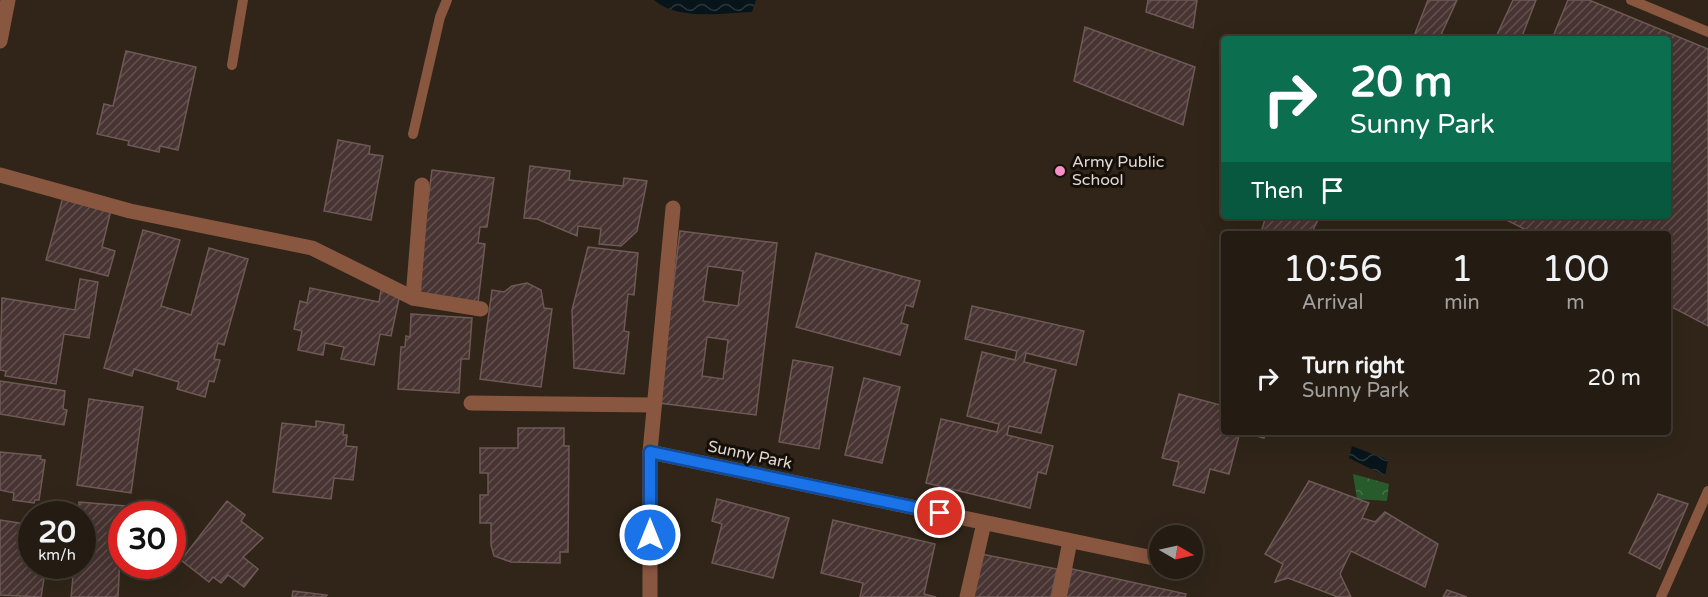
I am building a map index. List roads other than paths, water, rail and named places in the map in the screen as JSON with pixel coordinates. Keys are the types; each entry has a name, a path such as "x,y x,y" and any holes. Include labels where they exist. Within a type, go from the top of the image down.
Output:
{"street":[{"path":"0,41 8,0"},
{"path":"0,175 130,211 312,248 413,298 481,309"},
{"path":"413,298 422,185"},
{"path":"650,597 650,452 673,208"},
{"path":"471,403 654,405"},
{"name":"Sunny Park","path":"650,452 1149,557"},
{"path":"968,597 984,523"},
{"path":"1059,597 1070,541"}],"lane":[{"path":"232,65 243,0"},
{"path":"413,134 440,17 447,0"},
{"path":"1631,0 1708,32"},
{"path":"1661,597 1708,491"}],"water":[{"path":"654,0 756,0 752,12 701,14 675,11"},
{"path":"1352,446 1388,460 1385,476 1349,458"}],"place":[{"name":"Army Public School","path":"1060,171"}]}
